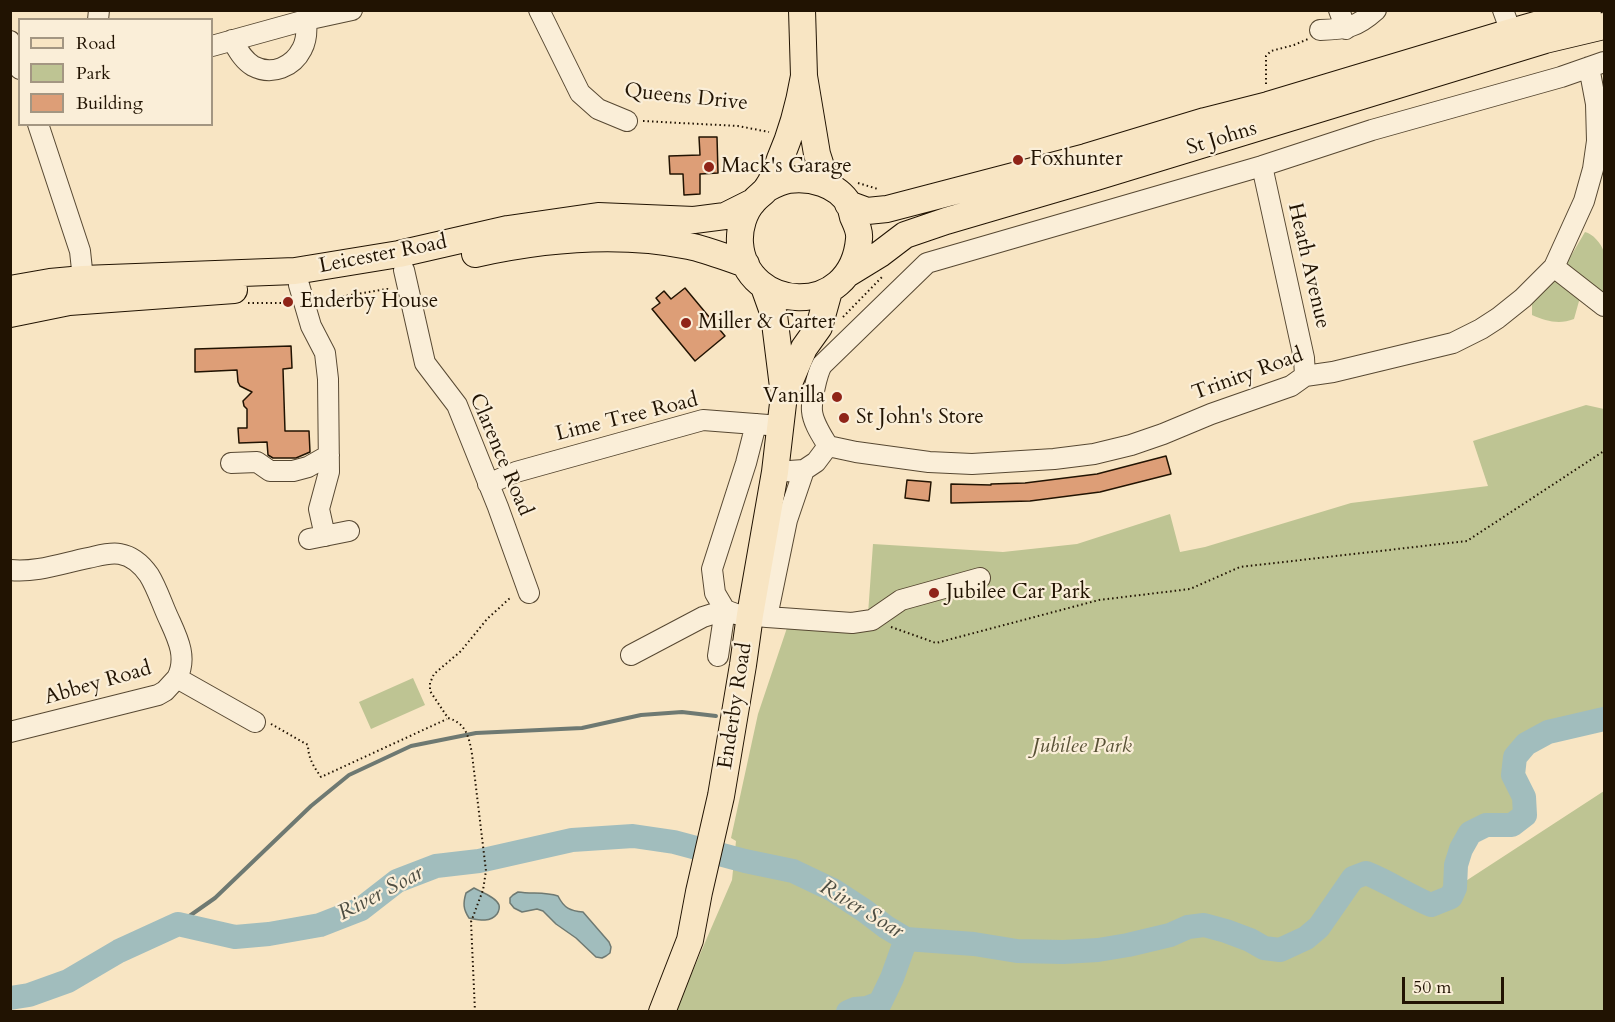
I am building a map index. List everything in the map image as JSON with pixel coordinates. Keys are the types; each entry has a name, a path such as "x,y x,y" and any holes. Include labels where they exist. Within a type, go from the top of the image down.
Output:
{"main road":[{"path":"802,10 804,76 817,154 826,185"},
{"name":"St Johns","path":"849,204 867,211 887,209 1086,157 1205,121 1268,105 1507,21 1588,10"},
{"name":"St Johns","path":"849,273 906,235 946,221 1545,40 1605,26"},
{"path":"760,195 787,180 809,179 826,185 849,204 859,234 858,254 849,273 839,284 829,291 807,298 786,296 764,287 753,276 746,264 740,244 742,222 760,195 790,137 804,76"},
{"name":"Leicester Road","path":"10,289 83,279 295,271 399,254 508,229 598,216 694,220 725,216 760,195"},
{"name":"Leicester Road","path":"10,314 69,302 299,285 404,270 508,247 590,239 643,240 690,246 746,264"},
{"name":"Enderby Road","path":"662,1011 690,940 721,796 743,665 747,614 775,472 774,315 764,287"},
{"name":"Enderby Road","path":"776,413 804,348 819,327 829,291"}],"street":[{"name":"Queens Drive","path":"539,10 580,93 598,109 627,121"},
{"path":"1320,30 1342,20 1366,19 1376,10"},
{"path":"213,46 347,11"},
{"path":"232,40 246,60 254,66 273,71 281,69 296,58 302,49 307,30 306,20"},
{"path":"10,41 18,63"},
{"path":"775,472 804,470 816,462 828,446 812,412 817,374 822,364 927,264 1597,65"},
{"name":"Trinity Road","path":"828,446 918,461 972,464 1094,454 1163,434 1211,414 1291,386 1305,376 1333,372 1453,343 1498,318 1523,298 1554,267 1584,201 1593,169 1597,141 1597,65"},
{"path":"39,126 80,251 83,279"},
{"name":"Heath Avenue","path":"1262,166 1304,358 1305,376"},
{"path":"1554,267 1605,306"},
{"name":"Clarence Road","path":"404,270 425,363 456,405 529,593"},
{"path":"299,285 310,326 325,353 328,379 329,472 320,508 317,538 349,531"},
{"name":"Lime Tree Road","path":"488,484 516,472 703,420 812,412"},
{"path":"747,614 715,593 712,569 746,463 776,413"},
{"path":"231,463 257,462 270,471 293,471 308,467 329,455"},
{"path":"718,656 747,614 787,519 804,470"},
{"path":"10,570 48,567 106,554 119,554 132,558 149,576 179,642 182,661 177,678"},
{"path":"631,655 703,617 747,614 783,619 852,623 872,620 901,600 980,578"},
{"name":"Abbey Road","path":"10,732 158,696 177,678 255,722"}],"path":[{"path":"1268,105 1266,56 1271,51 1294,45 1314,36 1320,30"},
{"name":"Queens Drive","path":"627,121 738,126 768,132"},
{"path":"872,620 936,643 1099,600 1190,589 1240,567 1467,541 1605,451"},
{"path":"448,718 430,691 430,683 434,674 461,651 487,619 509,599 529,593"},
{"path":"255,722 264,720 308,745 308,754 321,777 448,718 457,720 465,730 470,742 486,871 483,890 471,922 475,1011"}],"green space":[{"path":"1585,232 1596,239 1604,252 1606,275 1601,298 1565,266"},
{"path":"1555,280 1561,280 1581,294 1574,319 1553,322 1532,315 1532,303"},
{"name":"Jubilee Park","path":"1586,405 1604,409 1604,719 1548,732 1526,744 1515,757 1513,775 1524,797 1525,815 1514,824 1486,825 1469,835 1460,850 1455,888 1604,791 1604,1011 675,1012 732,880 736,841 731,838 758,714 792,613 868,614 873,544 1003,552 1077,544 1170,514 1180,552 1205,547 1351,503 1488,486 1473,441"},
{"path":"413,678 425,705 371,729 359,702"}],"water":[{"path":"474,888 492,897 499,905 497,914 491,919 469,918 464,900 466,893"},
{"path":"518,892 558,896 568,908 583,912 609,942 610,953 602,958 596,957 543,911 537,909 522,912 514,908 510,903 510,898"}],"building":[{"path":"699,137 717,137 718,173 700,174 700,194 684,195 683,174 670,174 669,156 700,155"},
{"path":"685,288 725,336 695,361 652,309 660,303 656,298 664,291 671,299"},
{"path":"291,346 292,368 283,369 285,431 309,431 310,452 296,458 273,458 268,455 267,442 239,443 238,428 247,428 247,409 243,401 252,392 240,386 237,370 195,372 195,349"},
{"path":"1166,456 1171,474 1100,492 1030,501 951,503 951,484 1025,483 1097,474"},
{"path":"907,480 931,482 929,501 905,498"}],"waterway":[{"path":"178,924 215,898 311,806 349,775 411,746 476,733 582,728 641,715 682,712 716,716"},
{"name":"River Soar","path":"10,998 29,995 68,981 119,951 178,924 235,937 320,925 361,909 397,881 436,866 479,861 572,840 633,836 674,842 793,871 833,890 906,939 974,944 1017,951 1063,952 1128,945 1170,935 1188,927 1204,925 1250,940 1264,948 1280,950 1306,938 1319,927 1353,878 1366,873 1431,905 1451,897 1455,888 1456,865 1461,849 1470,833 1486,825 1512,825 1525,815 1524,797 1513,775 1515,757 1526,744 1548,732 1604,719"},
{"path":"848,1012 880,1003 906,939"}],"place":[{"name":"Foxhunter","path":"1018,160"},
{"name":"Mack's Garage","path":"709,167"},
{"name":"Enderby House","path":"288,302"},
{"name":"Miller & Carter","path":"686,323"},
{"name":"Vanilla","path":"837,397"},
{"name":"St John's Store","path":"844,418"},
{"name":"Jubilee Car Park","path":"934,593"}]}
